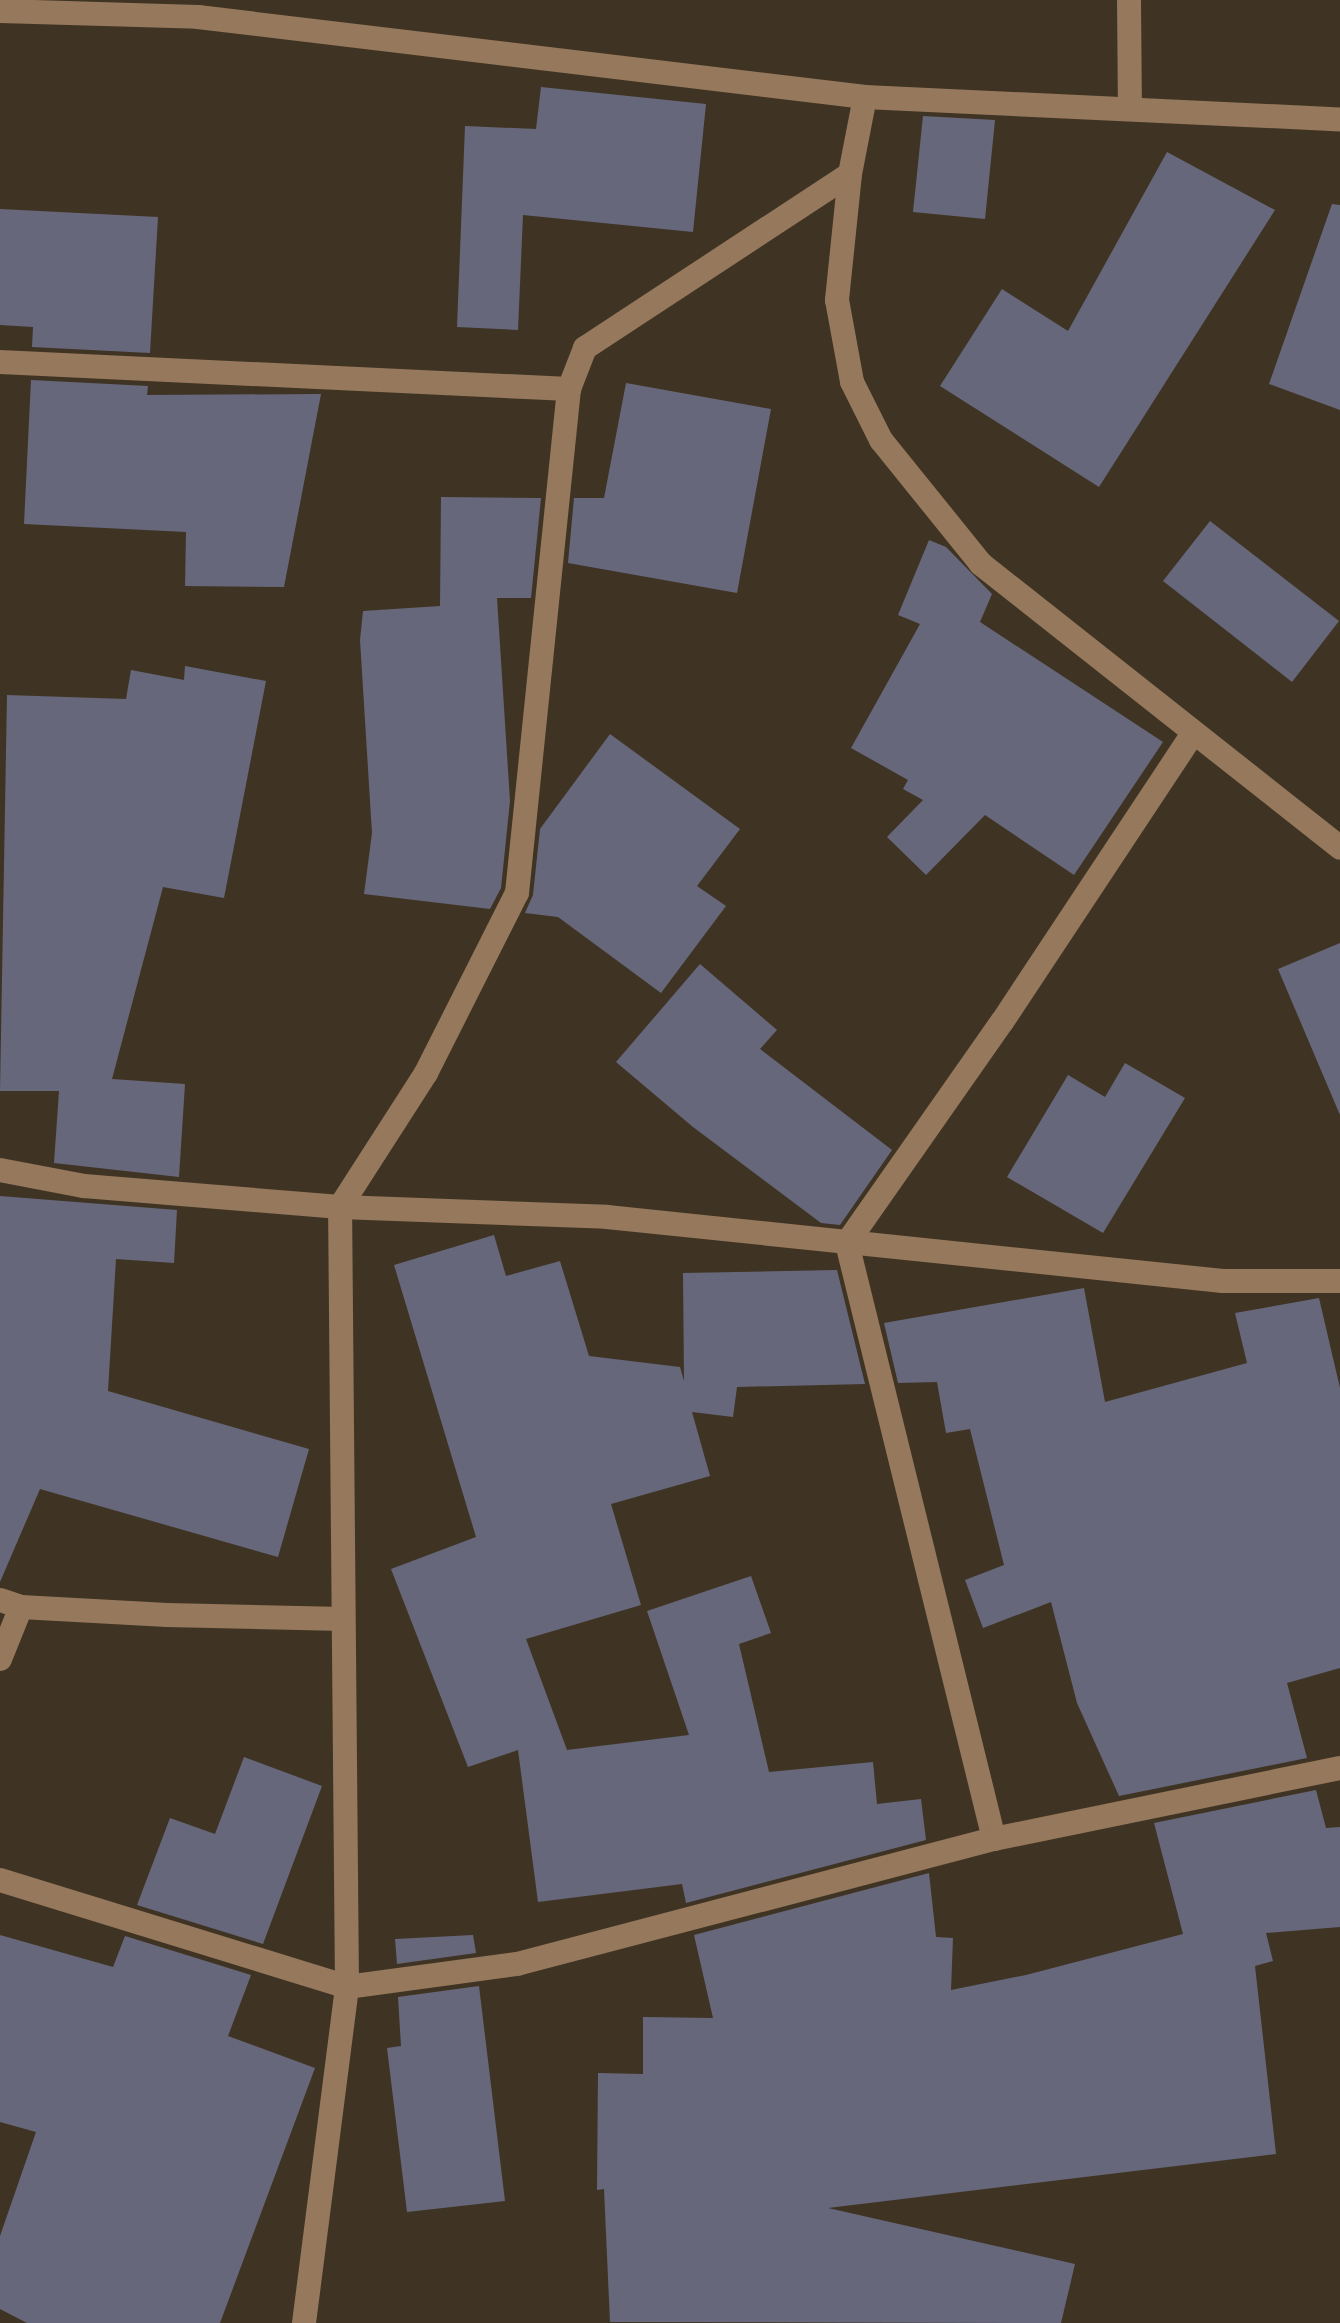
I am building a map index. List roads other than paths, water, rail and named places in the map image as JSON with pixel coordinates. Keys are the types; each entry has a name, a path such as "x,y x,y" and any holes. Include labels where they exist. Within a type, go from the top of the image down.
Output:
{"street":[{"path":"1129,0 1130,105"},
{"path":"0,11 198,9 865,97 1130,105 1340,118"},
{"path":"865,97 850,174 837,300 852,382 880,440 981,563 1340,848"},
{"path":"304,2323 347,1987 340,1207 426,1073 517,893 569,388 585,348 850,174"},
{"path":"0,362 569,388"},
{"path":"994,1839 847,1243 1002,1022 1193,733"},
{"path":"0,1170 84,1186 340,1207 607,1217 1223,1281 1340,1281"},
{"path":"0,1660 11,1603 344,1619"},
{"path":"0,1880 347,1987 517,1964 994,1839 1340,1768"}]}
